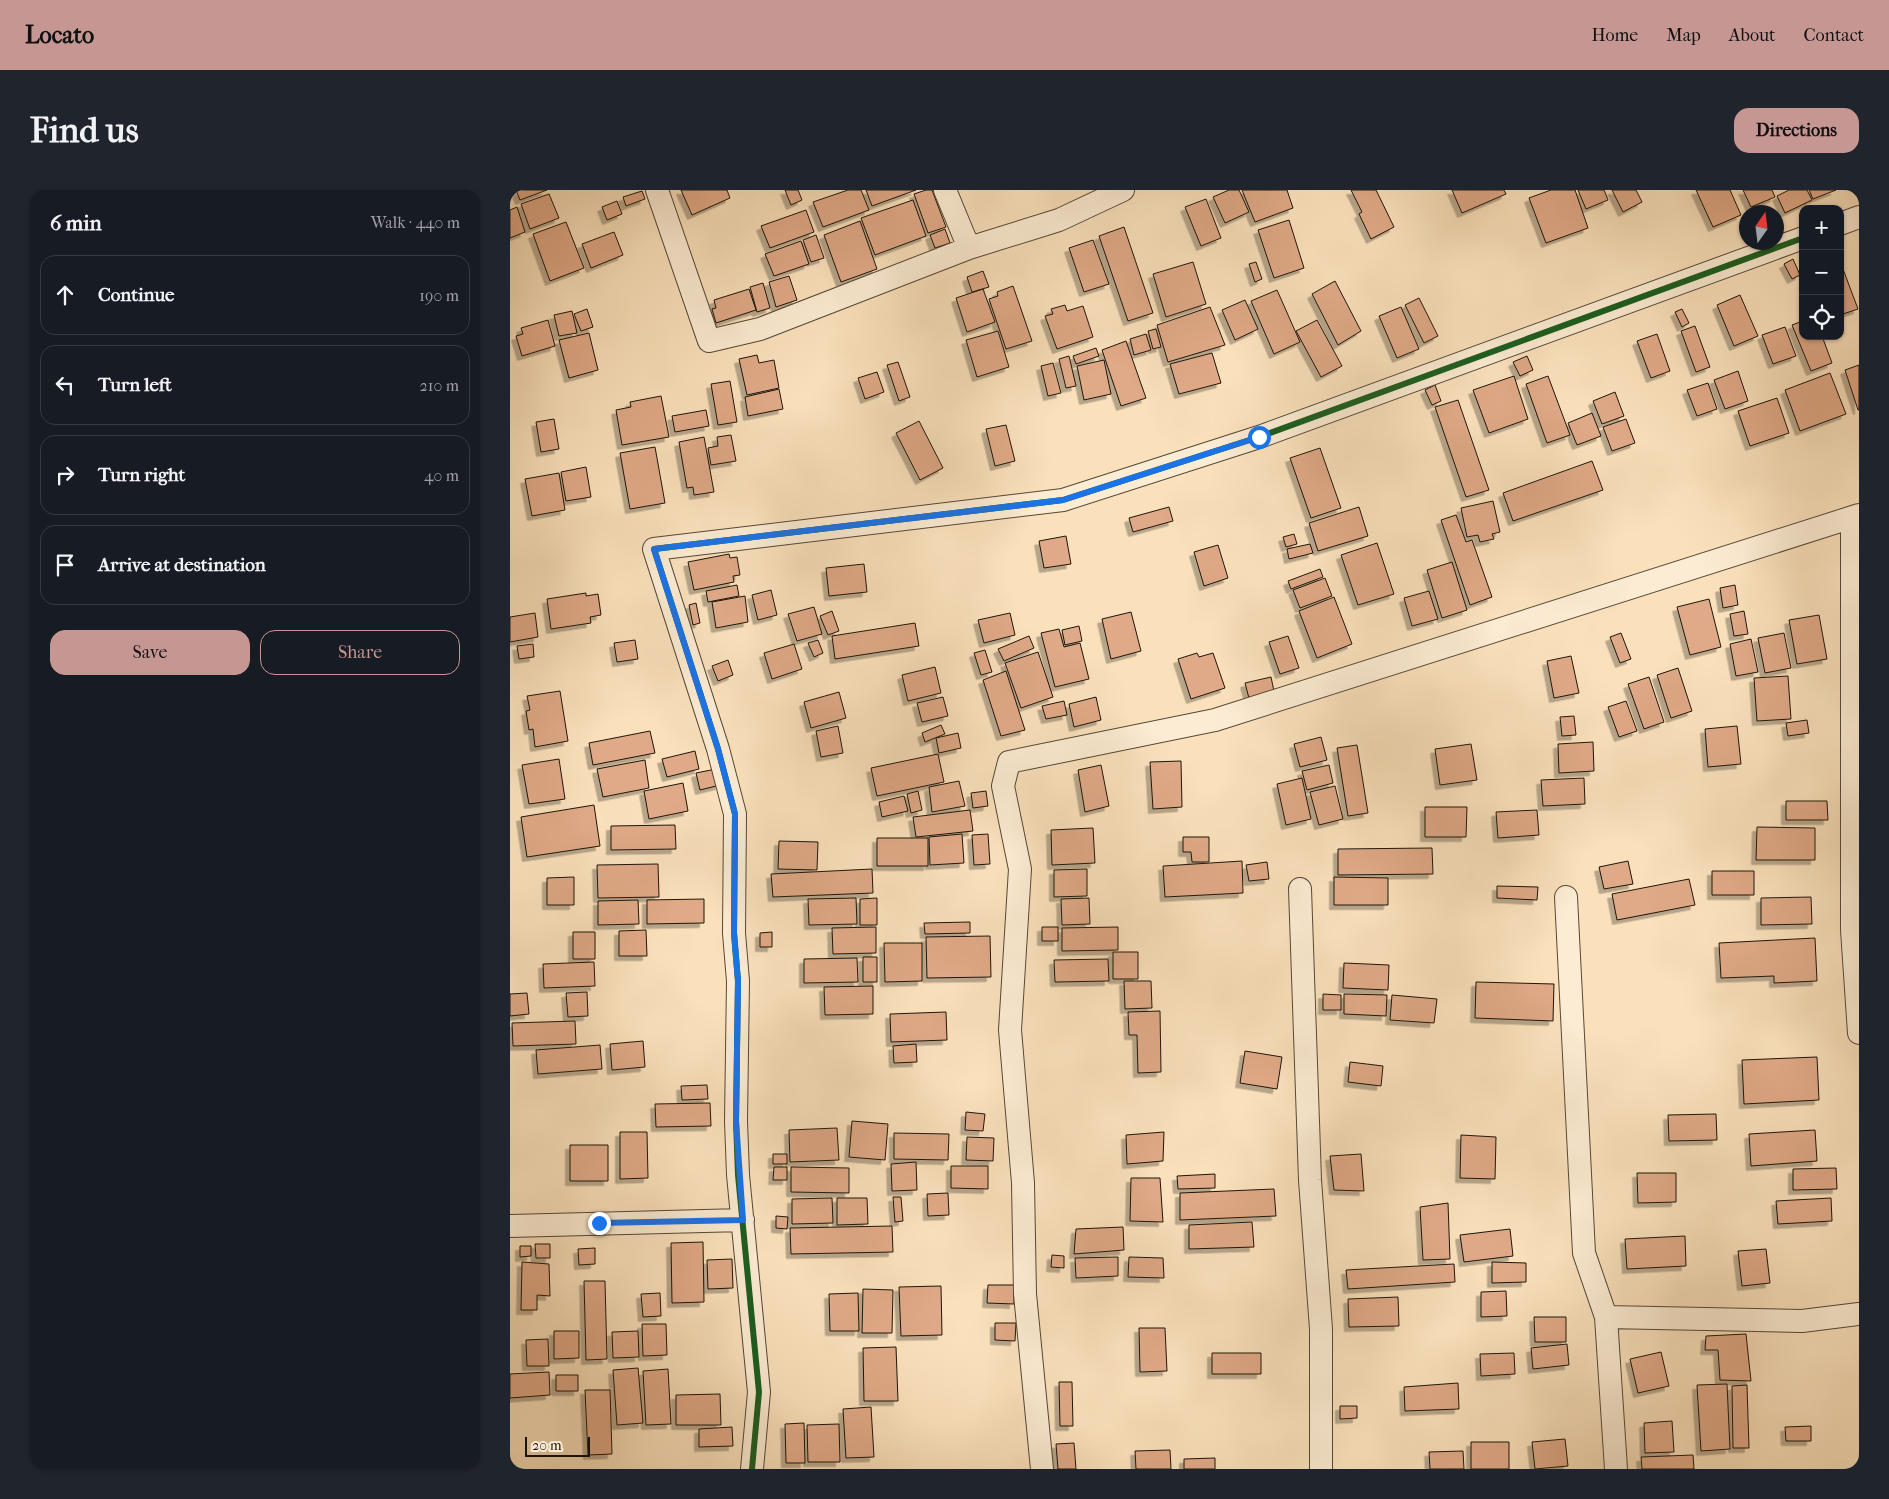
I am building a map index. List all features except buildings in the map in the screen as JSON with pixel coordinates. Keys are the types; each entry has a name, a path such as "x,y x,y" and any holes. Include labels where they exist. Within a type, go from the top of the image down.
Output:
{"street":[{"path":"657,190 709,341 760,329 969,248 1058,220 1123,190"},
{"path":"945,190 969,248"},
{"path":"1844,223 1859,217"},
{"path":"752,1469 759,1392 736,1121 738,981 734,933 735,814 718,749 654,549 1063,500 1259,437 1799,239"},
{"path":"1042,1469 1025,1294 1023,1183 1010,1030 1020,869 1003,786 1009,762 1215,720 1855,517 1852,930 1859,1033"},
{"path":"1300,889 1310,1180 1320,1329 1321,1469"},
{"path":"1566,896 1584,1253 1606,1317 1616,1469"},
{"path":"510,1226 743,1220"},
{"path":"1606,1317 1802,1321 1859,1314"}],"cycle path":[{"path":"752,1469 759,1392 738,1175 736,1121 738,981 734,933 735,814 718,749 654,549 1063,500 1259,437 1799,239"}],"route":[{"path":"599,1223 743,1220 738,1175 736,1121 738,981 734,933 735,814 718,749 654,549 1063,500 1259,437"}]}
